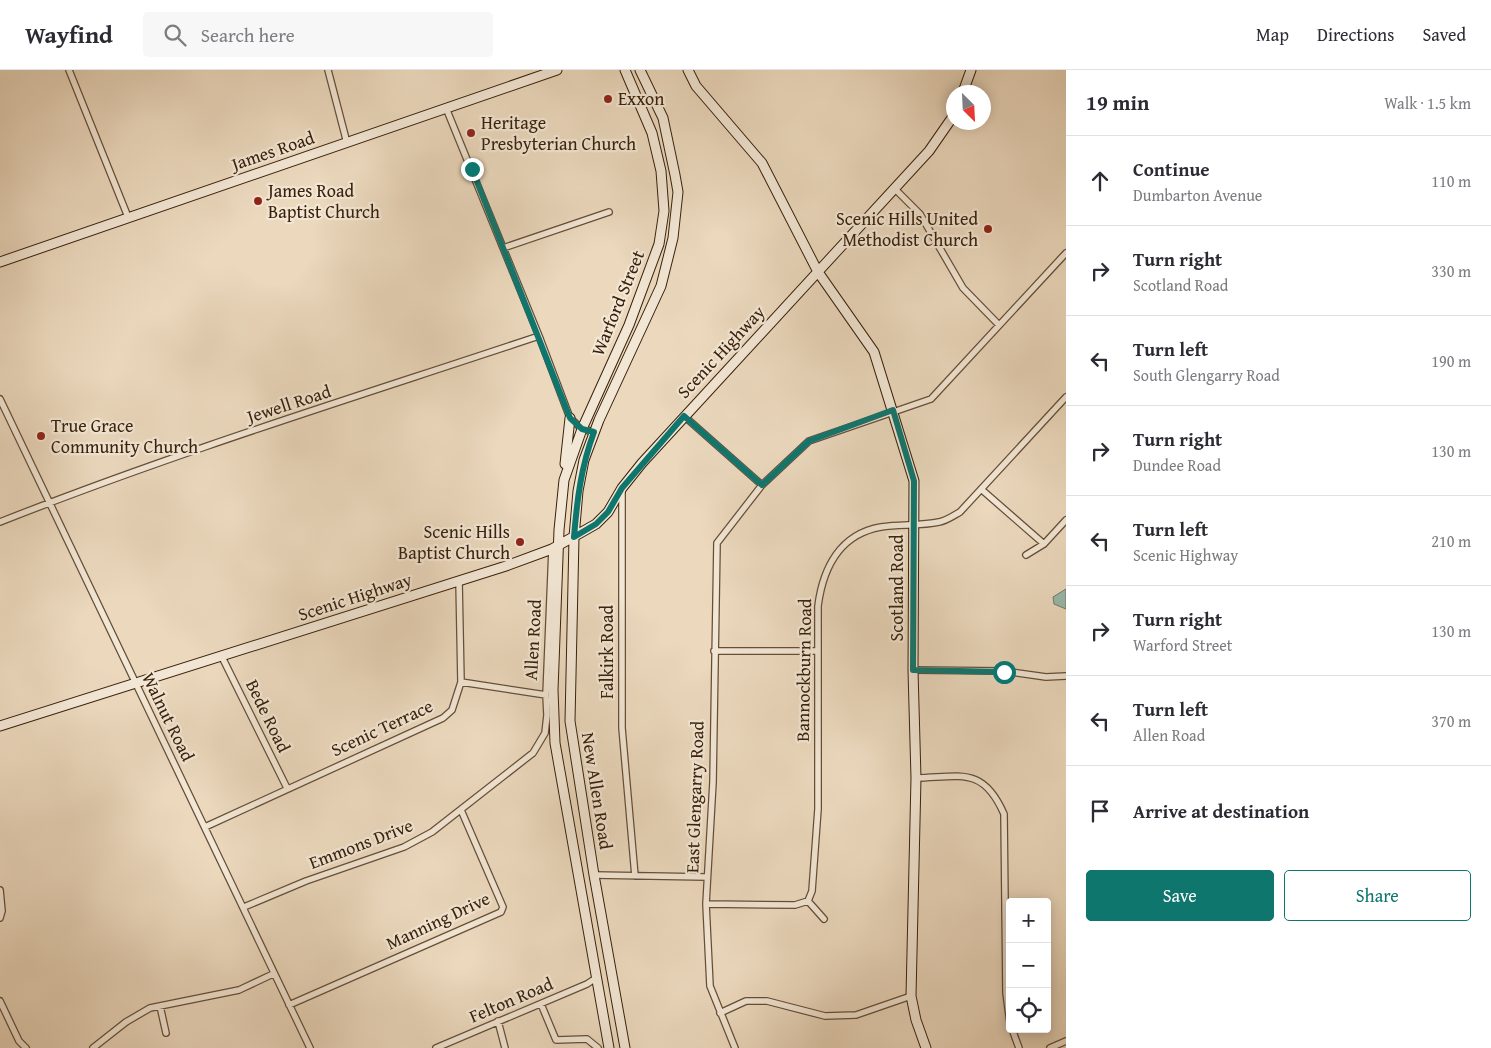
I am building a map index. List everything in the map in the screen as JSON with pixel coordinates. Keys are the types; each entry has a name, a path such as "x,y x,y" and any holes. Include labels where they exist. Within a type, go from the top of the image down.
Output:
{"main road":[{"name":"James Road","path":"0,262 557,70"},
{"name":"Warford Street","path":"556,547 564,480 582,429 630,325 659,244 664,211 661,170 652,133 625,70"},
{"name":"Warford Street","path":"574,537 579,483 584,460 594,432 661,286 673,238 678,192 675,176 663,118 640,70"},
{"name":"Scotland Road","path":"688,70 696,86 762,163 818,272 874,352 914,481 913,670 916,778 912,996 916,1020 926,1048"},
{"path":"966,85 972,70"},
{"name":"Scenic Highway","path":"0,726 459,581 556,547 596,524 608,512 622,488 684,416 929,151 946,127"},
{"path":"564,480 570,418"},
{"name":"New Allen Road","path":"574,537 570,721 594,876 626,1048"},
{"name":"New Allen Road","path":"556,547 553,690 555,743 609,1048"}],"street":[{"path":"69,70 128,217"},
{"path":"328,70 347,143"},
{"path":"446,108 504,248 570,418 582,429 594,432"},
{"path":"894,188 920,214 963,288 999,325"},
{"path":"504,248 608,212"},
{"path":"684,416 762,485 809,441 893,410 931,399 1066,254"},
{"name":"Jewell Road","path":"0,522 36,507 539,336"},
{"name":"Bannockburn Road","path":"808,901 812,891 818,809 817,651 822,582 834,557 852,538 879,527 940,522 960,512 1066,397"},
{"name":"Walnut Road","path":"0,399 48,503 244,907 273,974 310,1048"},
{"name":"East Glengarry Road","path":"734,1048 710,986 706,904 706,877 713,782 717,543 762,485"},
{"name":"Falkirk Road","path":"622,488 622,728 635,876"},
{"path":"981,489 1044,544"},
{"path":"1026,555 1044,544 1066,520"},
{"name":"Allen Road","path":"544,733 547,715 546,694 556,547"},
{"name":"Scenic Terrace","path":"205,827 443,718 452,710 461,682 459,581"},
{"path":"714,651 817,651"},
{"name":"Bede Road","path":"222,657 287,788"},
{"path":"913,670 1004,672 1046,677 1066,676"},
{"path":"461,682 546,694"},
{"name":"Emmons Drive","path":"244,907 306,881 404,847 432,832 533,753 544,733"},
{"path":"916,778 964,777 979,780 993,792 1004,814 1006,993"},
{"name":"Manning Drive","path":"289,1005 501,912 503,907 462,810"},
{"path":"594,876 706,877"},
{"path":"0,890 2,911 0,918"},
{"path":"706,904 795,905 808,901 824,919"},
{"path":"94,1048 126,1022 150,1008 239,990 273,974"},
{"name":"Felton Road","path":"436,1048 587,984 596,978"},
{"path":"720,1013 746,1001 767,1000 825,1016 856,1015 912,996"},
{"path":"0,1001 1,1008 26,1048"},
{"path":"541,1004 556,1040 587,1039 598,1048"},
{"path":"160,1006 166,1033"},
{"path":"498,1021 505,1048"},
{"path":"1013,1033 1019,1048"},
{"path":"1050,1048 1066,1042"}],"shaded area":[{"path":"1066,589 1066,609 1054,604 1053,597"}],"place":[{"name":"Exxon","path":"608,99"},
{"name":"Heritage Presbyterian Church","path":"471,133"},
{"name":"James Road Baptist Church","path":"258,201"},
{"name":"Scenic Hills United Methodist Church","path":"988,229"},
{"name":"True Grace Community Church","path":"41,436"},
{"name":"Scenic Hills Baptist Church","path":"520,542"}],"route":[{"path":"472,169 570,418 582,429 594,432 584,460 578,491 574,537 596,524 608,512 622,488 684,416 762,485 809,441 893,410 914,481 913,670 1004,672"}]}
